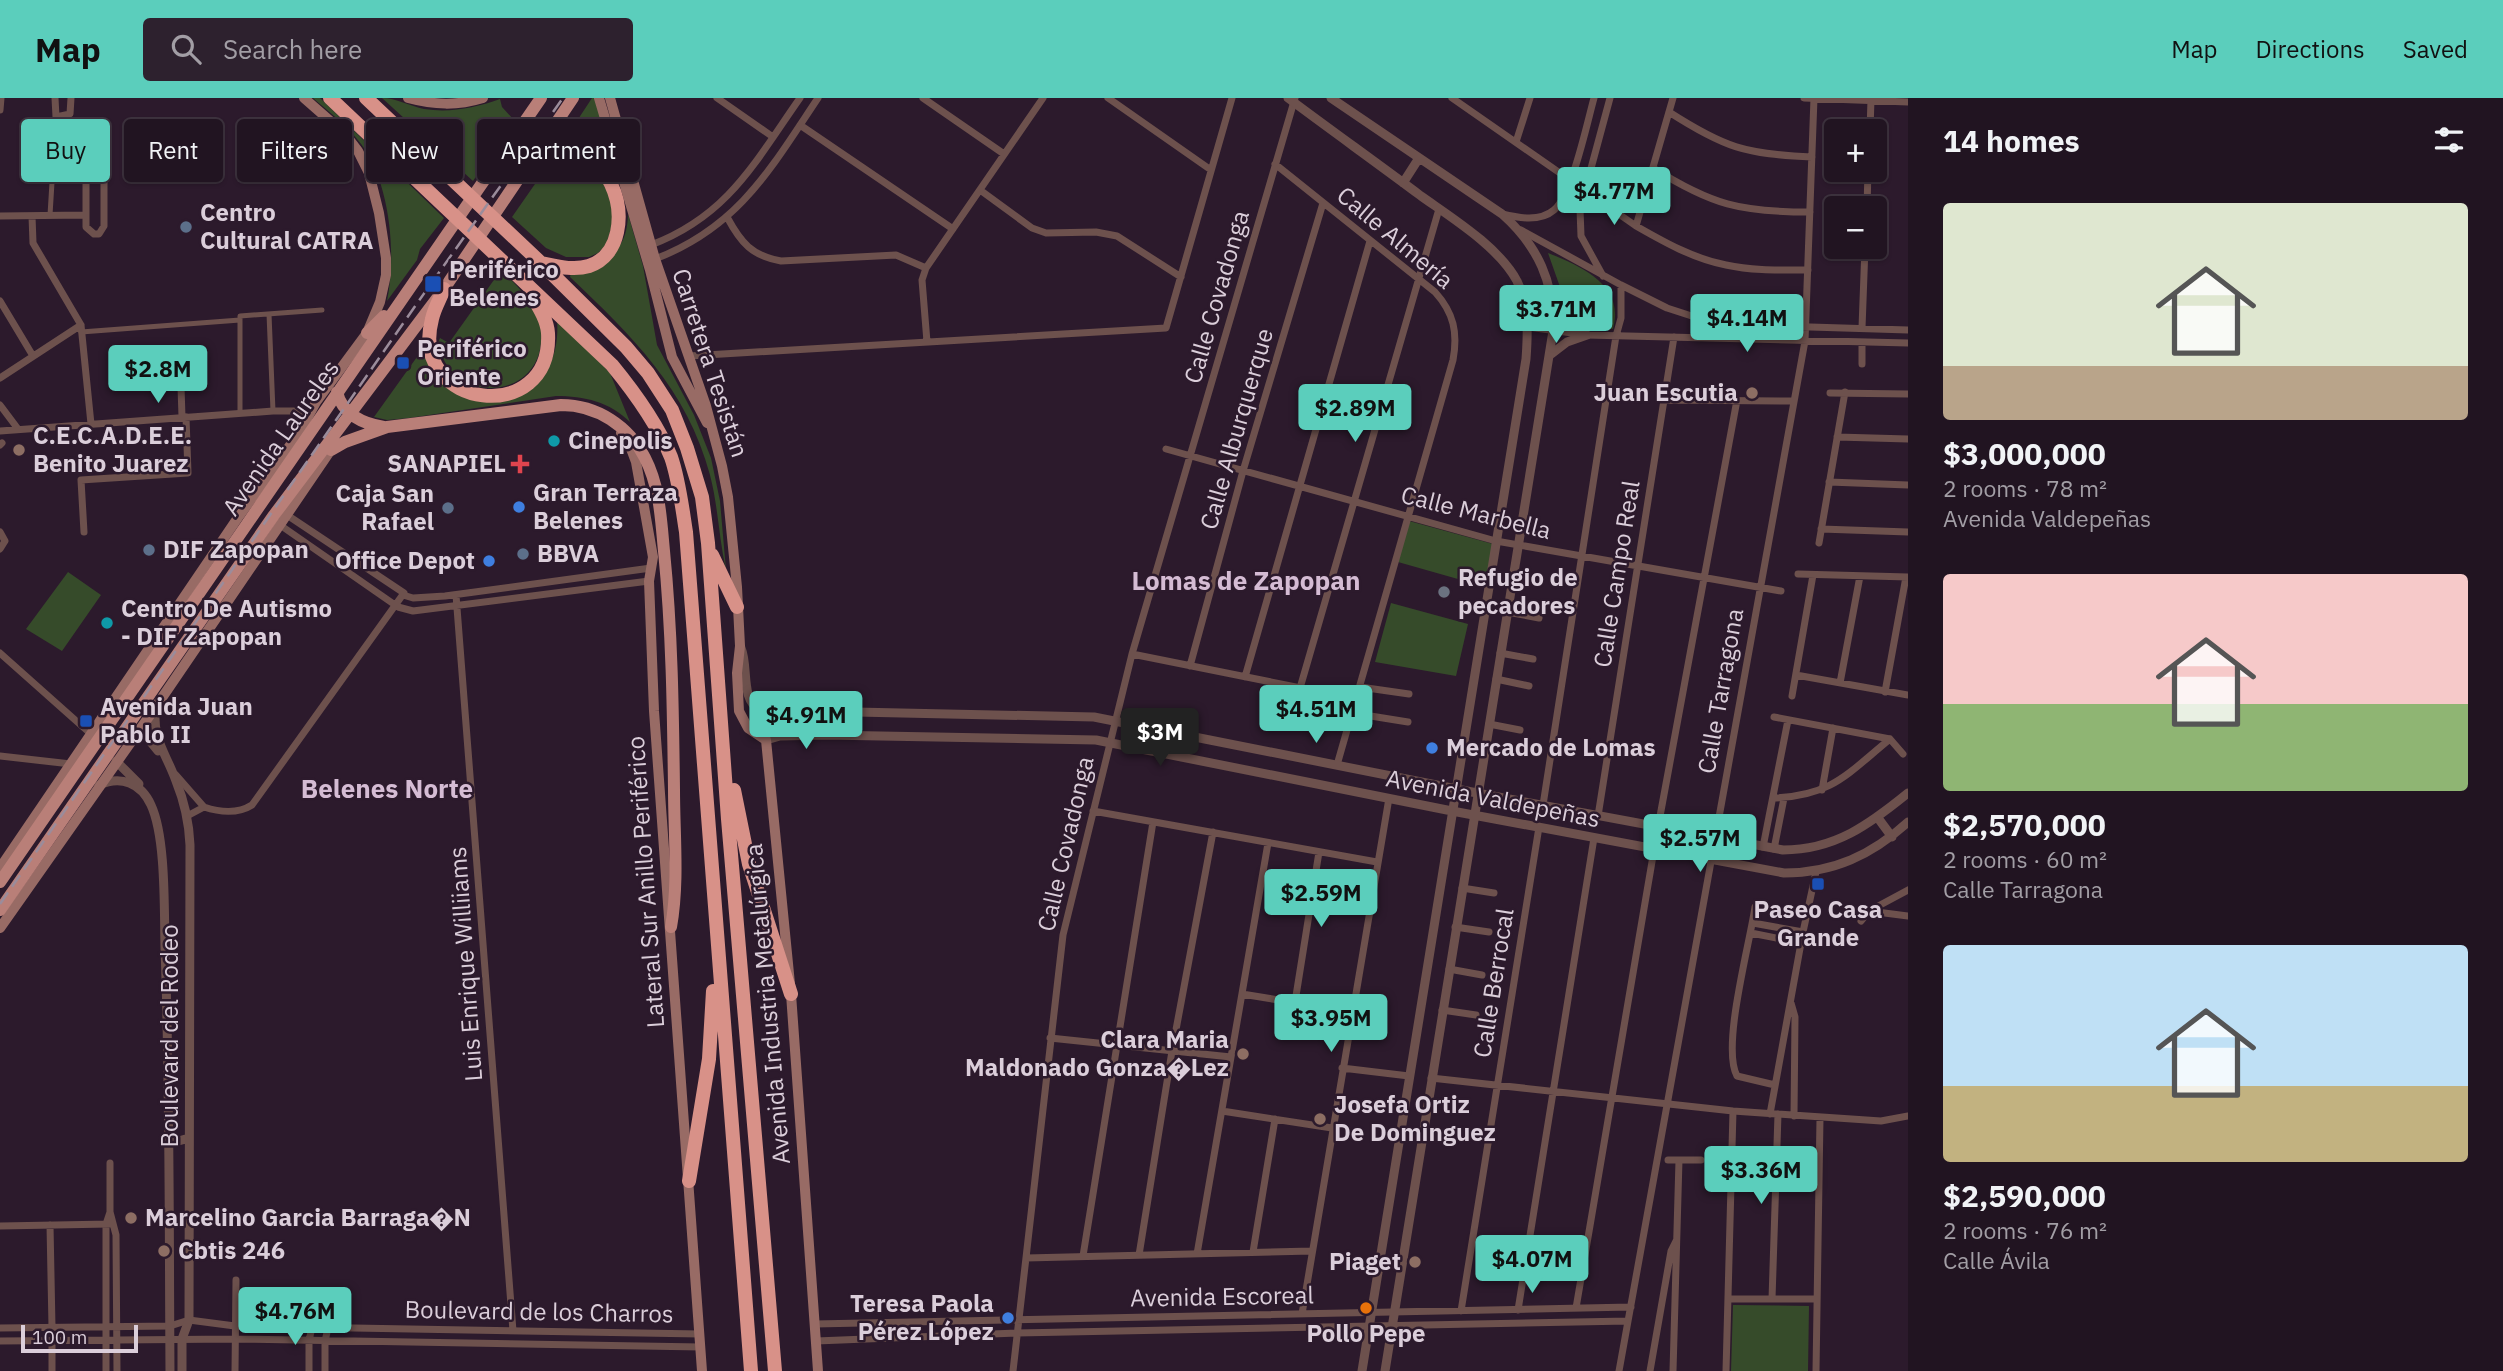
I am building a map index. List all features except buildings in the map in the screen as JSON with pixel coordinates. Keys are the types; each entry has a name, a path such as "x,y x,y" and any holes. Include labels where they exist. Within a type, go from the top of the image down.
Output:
{"highway":[{"path":"330,98 451,217 524,280 612,365 653,421 671,458 686,532 751,1371"},
{"path":"366,98 626,346 648,373 672,410 687,448 702,497 708,543 720,720 775,1371"},
{"path":"541,263 573,268 598,262 614,244 619,211 609,182"},
{"path":"444,289 431,320 430,333 431,351 439,370 449,381 466,392 480,397 496,397 526,385 539,372 546,352 548,331 524,280"},
{"path":"708,543 737,607"},
{"path":"720,720 727,744 740,827 749,864 791,994"},
{"path":"689,1181 713,1018 705,783"}],"main road":[{"name":"Avenida Laureles","path":"0,882 239,516 299,433 316,402 367,333 380,302 386,275 386,258 369,173 358,151 345,134 304,98"},
{"path":"408,98 438,104 469,102 483,98"},
{"name":"Avenida Laureles","path":"0,868 71,764 115,715 406,293 451,217 541,98"},
{"name":"Avenida Laureles","path":"559,119 573,98"},
{"path":"599,98 650,270 672,357 715,438"},
{"name":"Carretera Tesistán","path":"610,98 655,258 715,438 728,497 740,646"},
{"name":"Avenida Laureles","path":"0,928 99,785 269,523 444,289 519,182"},
{"path":"367,333 406,293"},
{"path":"337,393 343,408 351,414 368,424 387,427"},
{"path":"331,450 352,439 387,427 561,405 592,410 617,423 637,444 649,467 659,499 673,670 676,891 671,927"},
{"name":"Lateral Sur Anillo Periférico","path":"592,410 614,425 633,453 653,557 649,581 654,711 702,1371"},
{"name":"Avenida Laureles","path":"135,726 155,708 349,424 351,414"},
{"path":"740,646 737,673 739,711 748,728 766,740"},
{"path":"115,715 135,726"},
{"path":"95,737 116,756"},
{"name":"Avenida Industria Metalúrgica","path":"766,740 791,994 818,1371"},
{"name":"Avenida Laureles","path":"0,910 116,756"}],"street":[{"path":"0,110 1,98"},
{"path":"50,215 55,98"},
{"path":"56,117 71,114 71,98"},
{"path":"717,98 772,137"},
{"path":"651,245 689,227 715,209 744,178 800,98"},
{"path":"655,258 683,247 727,218 757,187 818,98"},
{"path":"923,98 1004,155"},
{"path":"927,342 922,280 926,268 1043,98"},
{"path":"1108,98 1211,170"},
{"path":"689,356 1166,328 1232,98"},
{"path":"1331,98 1502,214 1533,247 1548,279 1553,304 1549,357 1385,1371"},
{"path":"1452,98 1636,226 1667,244 1724,265 1750,269 1808,270"},
{"path":"1467,109 1471,98"},
{"path":"1516,142 1530,98"},
{"path":"1502,214 1527,218 1541,216 1555,209 1566,193 1594,98"},
{"path":"1604,276 1581,236 1580,209 1610,98"},
{"path":"1636,226 1673,98"},
{"path":"1804,98 1908,102"},
{"path":"1292,99 1498,256 1516,279 1522,292 1528,327 1526,359 1362,1371"},
{"name":"Calle Covadonga","path":"1013,1371 1063,935 1132,654 1292,99"},
{"name":"Calle Tarragona","path":"1619,1371 1805,341 1814,99"},
{"path":"1870,119 1871,99"},
{"path":"1669,112 1700,132 1736,149 1812,157"},
{"path":"800,125 953,229"},
{"path":"95,155 102,157 104,161 104,226 99,234 89,232 86,215 86,161 88,157 95,155"},
{"path":"1403,183 1419,158"},
{"name":"Calle Almería","path":"1275,164 1445,303 1451,315 1456,344 1337,765"},
{"path":"1653,168 1701,196 1723,204 1775,212 1810,212"},
{"path":"979,190 1032,228 1046,233 1096,232 1117,236 1181,278"},
{"name":"Calle Alburquerque","path":"1190,666 1243,471 1323,203"},
{"path":"1300,688 1439,209"},
{"path":"0,216 86,215"},
{"path":"32,216 33,243 81,329 91,424"},
{"path":"727,218 736,234 763,258 781,261 896,255 926,268"},
{"path":"1519,230 1667,308 1704,320 1745,325 1908,330"},
{"path":"1245,677 1370,241"},
{"path":"1863,328 1866,259"},
{"path":"1542,805 1621,318 1621,285"},
{"path":"0,301 33,356"},
{"path":"0,378 81,329 322,310"},
{"path":"270,314 273,411"},
{"path":"240,318 240,413"},
{"path":"1528,327 1587,335 1908,344"},
{"path":"1549,357 1567,342 1587,335"},
{"name":"Calle Campo Real","path":"1598,816 1674,337"},
{"path":"1862,342 1862,364"},
{"path":"84,532 81,480 188,472 180,356"},
{"path":"1830,393 1908,394"},
{"path":"1818,542 1845,393"},
{"path":"1664,400 1793,401"},
{"path":"1658,827 1737,400"},
{"path":"0,405 18,429"},
{"path":"0,431 273,411 299,411 309,416"},
{"path":"1837,437 1908,439"},
{"name":"Calle Marbella","path":"1166,450 1496,541 1781,592"},
{"path":"1829,482 1908,485"},
{"path":"287,515 404,593 403,595 413,598 651,568"},
{"path":"280,525 398,607 413,611 649,581"},
{"path":"1821,529 1908,532"},
{"path":"0,533 5,541 0,549"},
{"path":"1798,574 1907,577 1885,692"},
{"path":"1792,696 1813,575"},
{"path":"1840,683 1860,576"},
{"path":"561,580 562,592"},
{"path":"189,815 204,807 237,811 252,805 404,593"},
{"name":"Luis Enrique Williiams","path":"456,594 513,1331"},
{"path":"1507,612 1539,618"},
{"name":"Avenida Valdepeñas","path":"740,646 746,668 748,700 753,706 763,710 1070,716 1115,720 1456,789 1774,849 1797,850 1829,844 1878,818 1908,793"},
{"path":"0,653 95,737"},
{"path":"1500,653 1533,659"},
{"path":"1132,654 1356,699"},
{"path":"1796,675 1908,695"},
{"path":"1496,679 1530,686"},
{"path":"1360,687 1409,694"},
{"name":"Boulevard del Rodeo","path":"155,708 155,730 189,815 189,1320 182,1339 182,1371"},
{"path":"826,736 820,723 828,711"},
{"path":"1352,713 1408,722"},
{"path":"1774,718 1890,739 1903,754"},
{"path":"1763,847 1788,720"},
{"path":"1489,724 1520,730"},
{"path":"135,726 164,757"},
{"path":"1822,790 1833,728"},
{"name":"Avenida Valdepeñas","path":"766,740 780,736 1080,739 1784,873 1816,872 1860,857 1908,822"},
{"path":"1773,798 1802,796 1838,782 1890,739"},
{"path":"0,756 71,764"},
{"name":"Boulevard del Rodeo","path":"116,756 143,791 155,815 163,880 170,1371"},
{"path":"173,772 204,807"},
{"path":"99,785 114,780 126,781 143,791"},
{"path":"1774,849 1784,798"},
{"path":"1302,1314 1389,799"},
{"path":"1093,811 1377,862"},
{"path":"1878,818 1892,836"},
{"path":"1083,1256 1153,821"},
{"name":"Calle Berrocal","path":"1461,1311 1539,827"},
{"path":"1139,1255 1172,1051 1213,832"},
{"path":"1518,1310 1594,838"},
{"path":"1197,1254 1268,843"},
{"path":"1576,1308 1654,850"},
{"path":"1295,1002 1320,852"},
{"path":"1772,1299 1775,1085 1802,932 1816,872"},
{"path":"1462,888 1494,893"},
{"path":"1861,921 1869,911 1908,890"},
{"path":"1755,906 1734,1015 1735,1072 1737,1076 1775,1085"},
{"path":"1869,911 1908,916"},
{"path":"1752,923 1802,932"},
{"path":"1455,926 1489,932"},
{"path":"1751,933 1801,943"},
{"path":"1449,970 1482,975"},
{"path":"1242,994 1352,1012"},
{"path":"1790,1003 1795,1017 1794,1116"},
{"path":"1442,1010 1476,1015"},
{"path":"1050,1038 1231,1057"},
{"path":"1342,1068 1409,1076"},
{"path":"1431,1078 1666,1105 1794,1116 1881,1121 1908,1116"},
{"path":"1222,1111 1332,1128"},
{"path":"1727,1371 1733,1111"},
{"path":"1816,1371 1820,1118"},
{"path":"1253,1252 1275,1119"},
{"path":"168,1144 190,1138"},
{"path":"1668,1160 1701,1160"},
{"path":"1673,1371 1679,1160"},
{"path":"106,1371 110,1163"},
{"path":"0,1226 110,1224"},
{"path":"110,1224 117,1371"},
{"path":"50,1225 52,1327"},
{"path":"1650,1371 1671,1251 1678,1238"},
{"path":"1026,1258 1312,1251"},
{"path":"235,1371 236,1280"},
{"path":"1665,1288 1676,1290"},
{"path":"1728,1298 1818,1299"},
{"name":"Avenida Escoreal","path":"815,1324 1631,1307"},
{"name":"Boulevard de los Charros","path":"0,1328 170,1326 189,1320 234,1326 700,1334"},
{"name":"Avenida Escoreal","path":"816,1340 1017,1333 1628,1321"},
{"path":"309,1371 309,1340 313,1328"},
{"path":"325,1371 328,1328"},
{"name":"Boulevard de los Charros","path":"0,1341 234,1339 701,1347"},
{"path":"52,1340 52,1371"}],"green space":[{"path":"313,98 320,98 342,119 337,119"},
{"path":"382,98 424,109 443,110 472,107 500,99 502,107 513,119 477,119 477,175 473,181 463,172 463,119 405,119"},
{"path":"592,98 595,98 601,119 578,119"},
{"path":"352,129 366,143 366,152"},
{"path":"380,182 407,182 444,218 420,249 417,260 387,301 391,239"},
{"path":"536,182 604,182 616,213 606,245 589,257 566,257 546,248 512,217"},
{"path":"628,214 643,266 657,345 694,415 711,458 720,501 726,570 710,475 687,416 655,366 615,321 570,277 571,273 603,259 618,247 627,228"},
{"path":"1548,253 1587,272 1607,290 1613,301 1615,314 1613,329 1562,325 1560,287"},
{"path":"501,270 518,287 542,323 541,342 537,358 529,371 518,381 489,388 460,379 446,364 438,343 440,338 449,343"},
{"path":"557,318 610,373 630,422 605,405 577,397 556,396 409,418 387,420 374,417 427,343 455,392 531,389 545,373 553,356"},
{"path":"1409,521 1493,544 1486,587 1398,562"},
{"path":"68,572 101,595 62,651 26,629"},
{"path":"1391,603 1468,624 1456,676 1375,662"},
{"path":"1733,1305 1809,1306 1808,1371 1731,1371"}],"railway":[{"path":"0,904 563,98"}],"place":[{"name":"Centro Cultural CATRA","path":"186,227"},
{"name":"Periférico Belenes","path":"433,284"},
{"name":"Periférico Oriente","path":"403,363"},
{"name":"Juan Escutia","path":"1752,393"},
{"name":"Cinepolis","path":"554,441"},
{"name":"C.E.C.A.D.E.E. Benito Juarez","path":"19,450"},
{"name":"SANAPIEL","path":"520,464"},
{"name":"Gran Terraza Belenes","path":"519,507"},
{"name":"Caja San Rafael","path":"448,508"},
{"name":"DIF Zapopan","path":"149,550"},
{"name":"BBVA","path":"523,554"},
{"name":"Office Depot","path":"489,561"},
{"name":"Refugio de pecadores","path":"1444,592"},
{"name":"Centro De Autismo - DIF Zapopan","path":"107,623"},
{"name":"Avenida Juan Pablo II","path":"86,721"},
{"name":"Mercado de Lomas","path":"1432,748"},
{"name":"Paseo Casa Grande","path":"1818,884"},
{"name":"Clara Maria Maldonado Gonza�Lez","path":"1243,1054"},
{"name":"Josefa Ortiz De Dominguez","path":"1320,1119"},
{"name":"Marcelino Garcia Barraga�N","path":"131,1218"},
{"name":"Cbtis 246","path":"164,1251"},
{"name":"Piaget","path":"1415,1262"},
{"name":"Pollo Pepe","path":"1366,1308"},
{"name":"Teresa Paola Pérez López","path":"1008,1318"}],"district":[{"name":"Lomas de Zapopan","path":"1246,581"},
{"name":"Belenes Norte","path":"387,789"}]}
